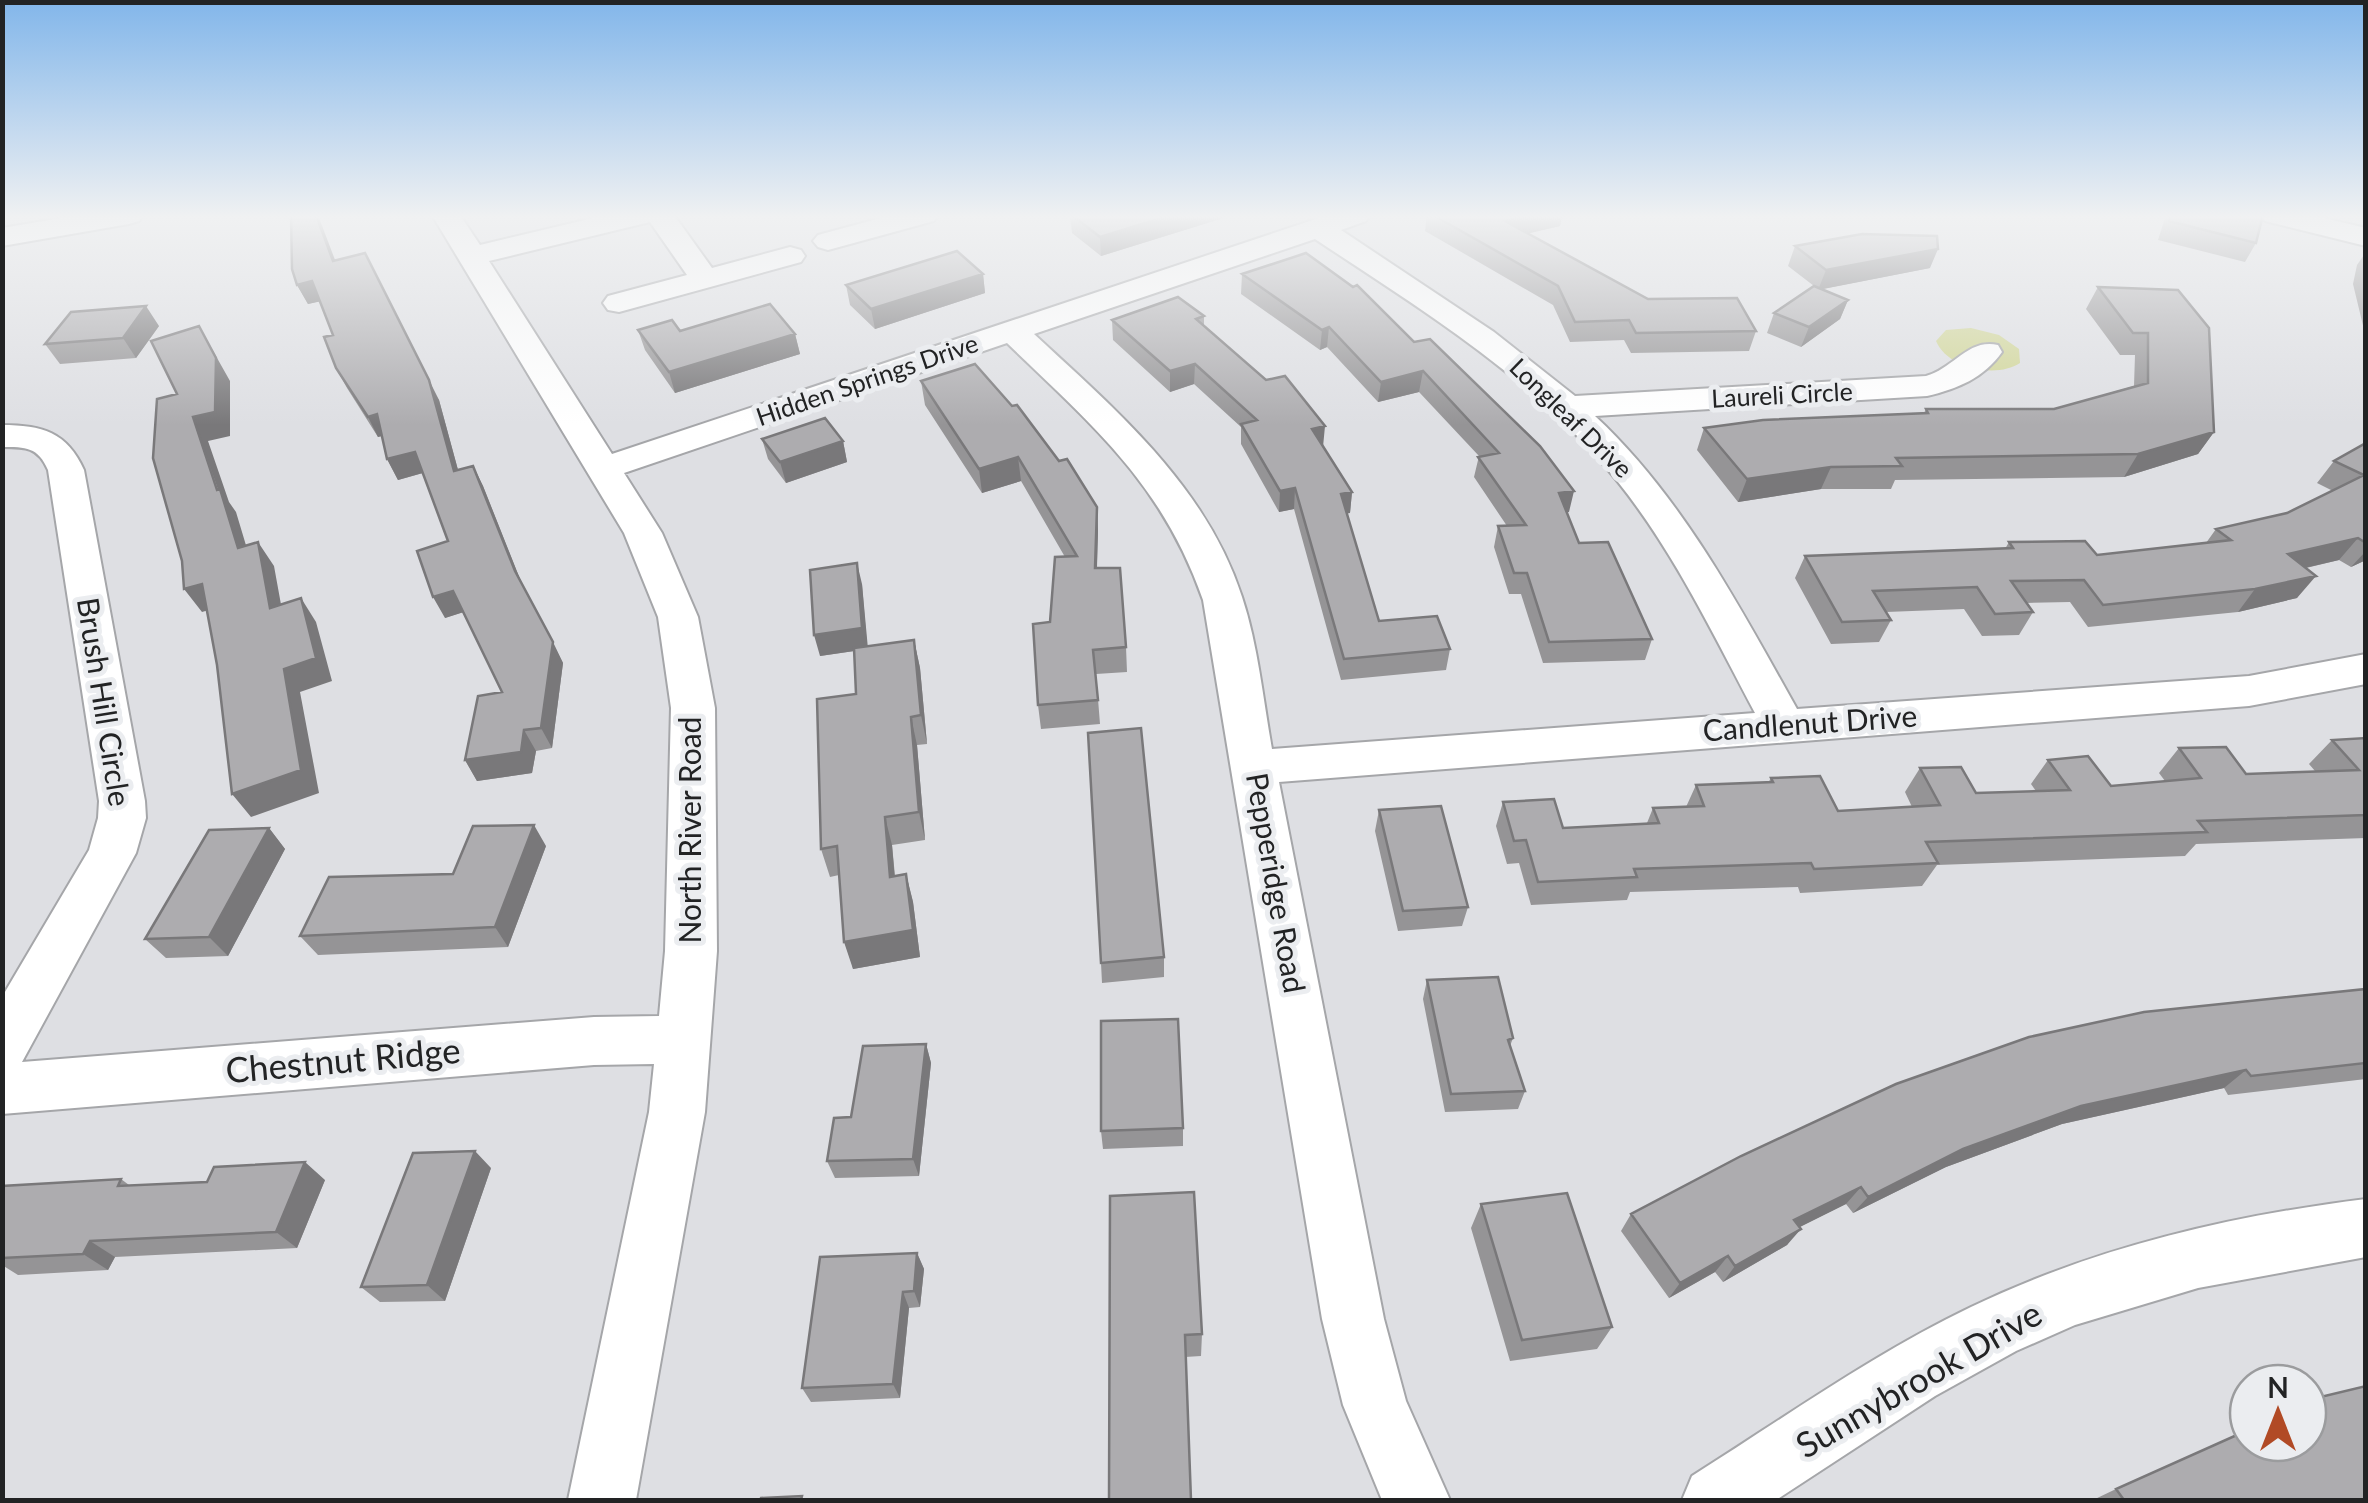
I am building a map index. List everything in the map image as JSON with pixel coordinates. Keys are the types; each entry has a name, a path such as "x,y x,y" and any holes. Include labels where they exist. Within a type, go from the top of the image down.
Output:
{"street":[{"name":"North River Road","path":"490,285 644,533 678,616 693,708 692,950 684,1039 666,1183 602,1500"},
{"path":"619,303 683,285"},
{"name":"Hidden Springs Drive","path":"605,468 1150,285"},
{"name":"Longleaf Drive","path":"1405,285 1474,330 1568,408 1630,474 1693,560 1784,726"},
{"name":"Pepperidge Road","path":"1012,332 1139,451 1185,509 1214,568 1224,600 1354,1319 1375,1404 1416,1500"},
{"name":"Laureli Circle","path":"1568,408 1927,386 1950,380 1986,352"},
{"name":"Brush Hill Circle","path":"2,1047 96,885 112,853 122,818 66,470 60,453 31,429"},
{"name":"Candlenut Drive","path":"1254,766 2250,691 2366,669"},
{"name":"Chestnut Ridge","path":"2,1089 594,1042 684,1039"},
{"name":"Sunnybrook Drive","path":"1716,1500 1926,1368 2031,1311 2188,1259 2366,1228"}],"green space":[{"path":"1971,328 1999,335 2019,349 2020,363 1998,370 1973,368 1950,358 1936,341 1946,330"}],"building":[{"path":"314,285 381,285 429,380 454,471 473,466 515,571 553,642 541,728 524,730 521,752 465,760 478,696 502,692 453,591 433,597 417,551 448,541 415,452 387,459 377,414 368,417 336,368 324,337 333,335"},
{"path":"846,285 947,285 871,309"},
{"path":"1258,285 1357,285 1414,342 1430,339 1540,446 1574,491 1559,493 1579,543 1608,542 1652,639 1549,642 1527,573 1514,573 1498,526 1526,525 1478,457 1499,453 1423,371 1381,382 1329,327 1322,330"},
{"path":"1623,285 1648,299 1737,298 1756,331 1636,333 1629,320 1575,322 1558,286"},
{"path":"1814,286 1848,300 1809,327 1774,313"},
{"path":"2098,287 2178,290 2209,328 2214,432 2138,454 1896,458 1902,466 1831,467 1747,479 1704,428 1763,420 1928,413 1926,409 2054,409 2148,383 2148,333 2133,333"},
{"path":"1178,297 1204,316 1196,319 1266,380 1285,376 1325,426 1312,429 1352,492 1341,494 1379,621 1437,616 1450,649 1344,659 1295,488 1280,491 1241,424 1257,420 1195,364 1170,371 1112,320"},
{"path":"770,304 795,334 669,372 638,330 672,320 680,331"},
{"path":"146,306 123,338 45,344 71,312"},
{"path":"199,326 216,358 215,412 193,417 217,490 220,489 238,548 258,542 270,608 301,598 316,658 284,669 301,770 232,794 217,665 202,584 184,589 182,561 153,458 157,399 177,394 151,341"},
{"path":"975,364 1012,406 1017,405 1059,461 1067,459 1097,507 1095,568 1120,568 1126,647 1093,650 1098,700 1038,705 1033,624 1050,622 1055,557 1077,556 1018,457 979,469 921,381"},
{"path":"825,418 843,441 780,462 762,439"},
{"path":"2366,443 2366,543 2358,538 2288,554 2316,576 2255,589 2103,605 2084,580 2011,581 2033,612 1995,614 1977,587 1873,591 1891,620 1842,622 1805,556 2013,548 2009,542 2085,541 2097,555 2231,540 2216,529 2287,513 2364,475 2334,461"},
{"path":"857,563 862,628 814,635 810,570"},
{"path":"914,640 921,715 911,717 919,812 885,817 890,877 906,874 913,930 844,942 837,846 821,849 817,699 856,694 854,648"},
{"path":"1141,728 1164,957 1101,963 1088,733"},
{"path":"2366,738 2366,815 2198,821 2207,832 1926,842 1938,863 1814,869 1811,863 1634,869 1637,877 1538,882 1526,840 1514,841 1503,802 1554,799 1563,828 1659,823 1653,808 1704,806 1696,785 1820,776 1838,811 1940,805 1920,768 1961,767 1976,793 2070,790 2048,760 2088,756 2111,786 2201,778 2179,748 2226,747 2246,774 2359,770 2332,740"},
{"path":"1441,806 1468,907 1403,911 1379,810"},
{"path":"534,825 495,927 300,936 329,877 453,874 473,826"},
{"path":"269,828 209,937 145,939 209,830"},
{"path":"1498,977 1513,1038 1508,1040 1525,1091 1451,1094 1427,980"},
{"path":"2366,989 2366,1063 2251,1076 2246,1070 2081,1106 1963,1149 1868,1197 1861,1187 1794,1220 1801,1229 1735,1266 1728,1256 1680,1283 1631,1214 1741,1156 1896,1084 2029,1037 2144,1012"},
{"path":"1178,1019 1183,1128 1101,1131 1101,1021"},
{"path":"926,1044 913,1159 827,1161 834,1118 851,1117 863,1046"},
{"path":"475,1151 427,1285 361,1287 413,1153"},
{"path":"305,1162 276,1232 90,1241 83,1254 2,1258 2,1186 121,1179 118,1186 207,1182 214,1167"},
{"path":"1194,1192 1202,1334 1185,1335 1191,1500 1109,1500 1110,1196"},
{"path":"1567,1193 1612,1327 1522,1340 1481,1204"},
{"path":"917,1253 914,1291 903,1292 893,1384 802,1388 820,1257"},
{"path":"2366,1386 2366,1500 2124,1500 2116,1489 2228,1439 2228,1463 2328,1463 2328,1395"},
{"path":"802,1496 801,1500 760,1500 761,1498"}]}
